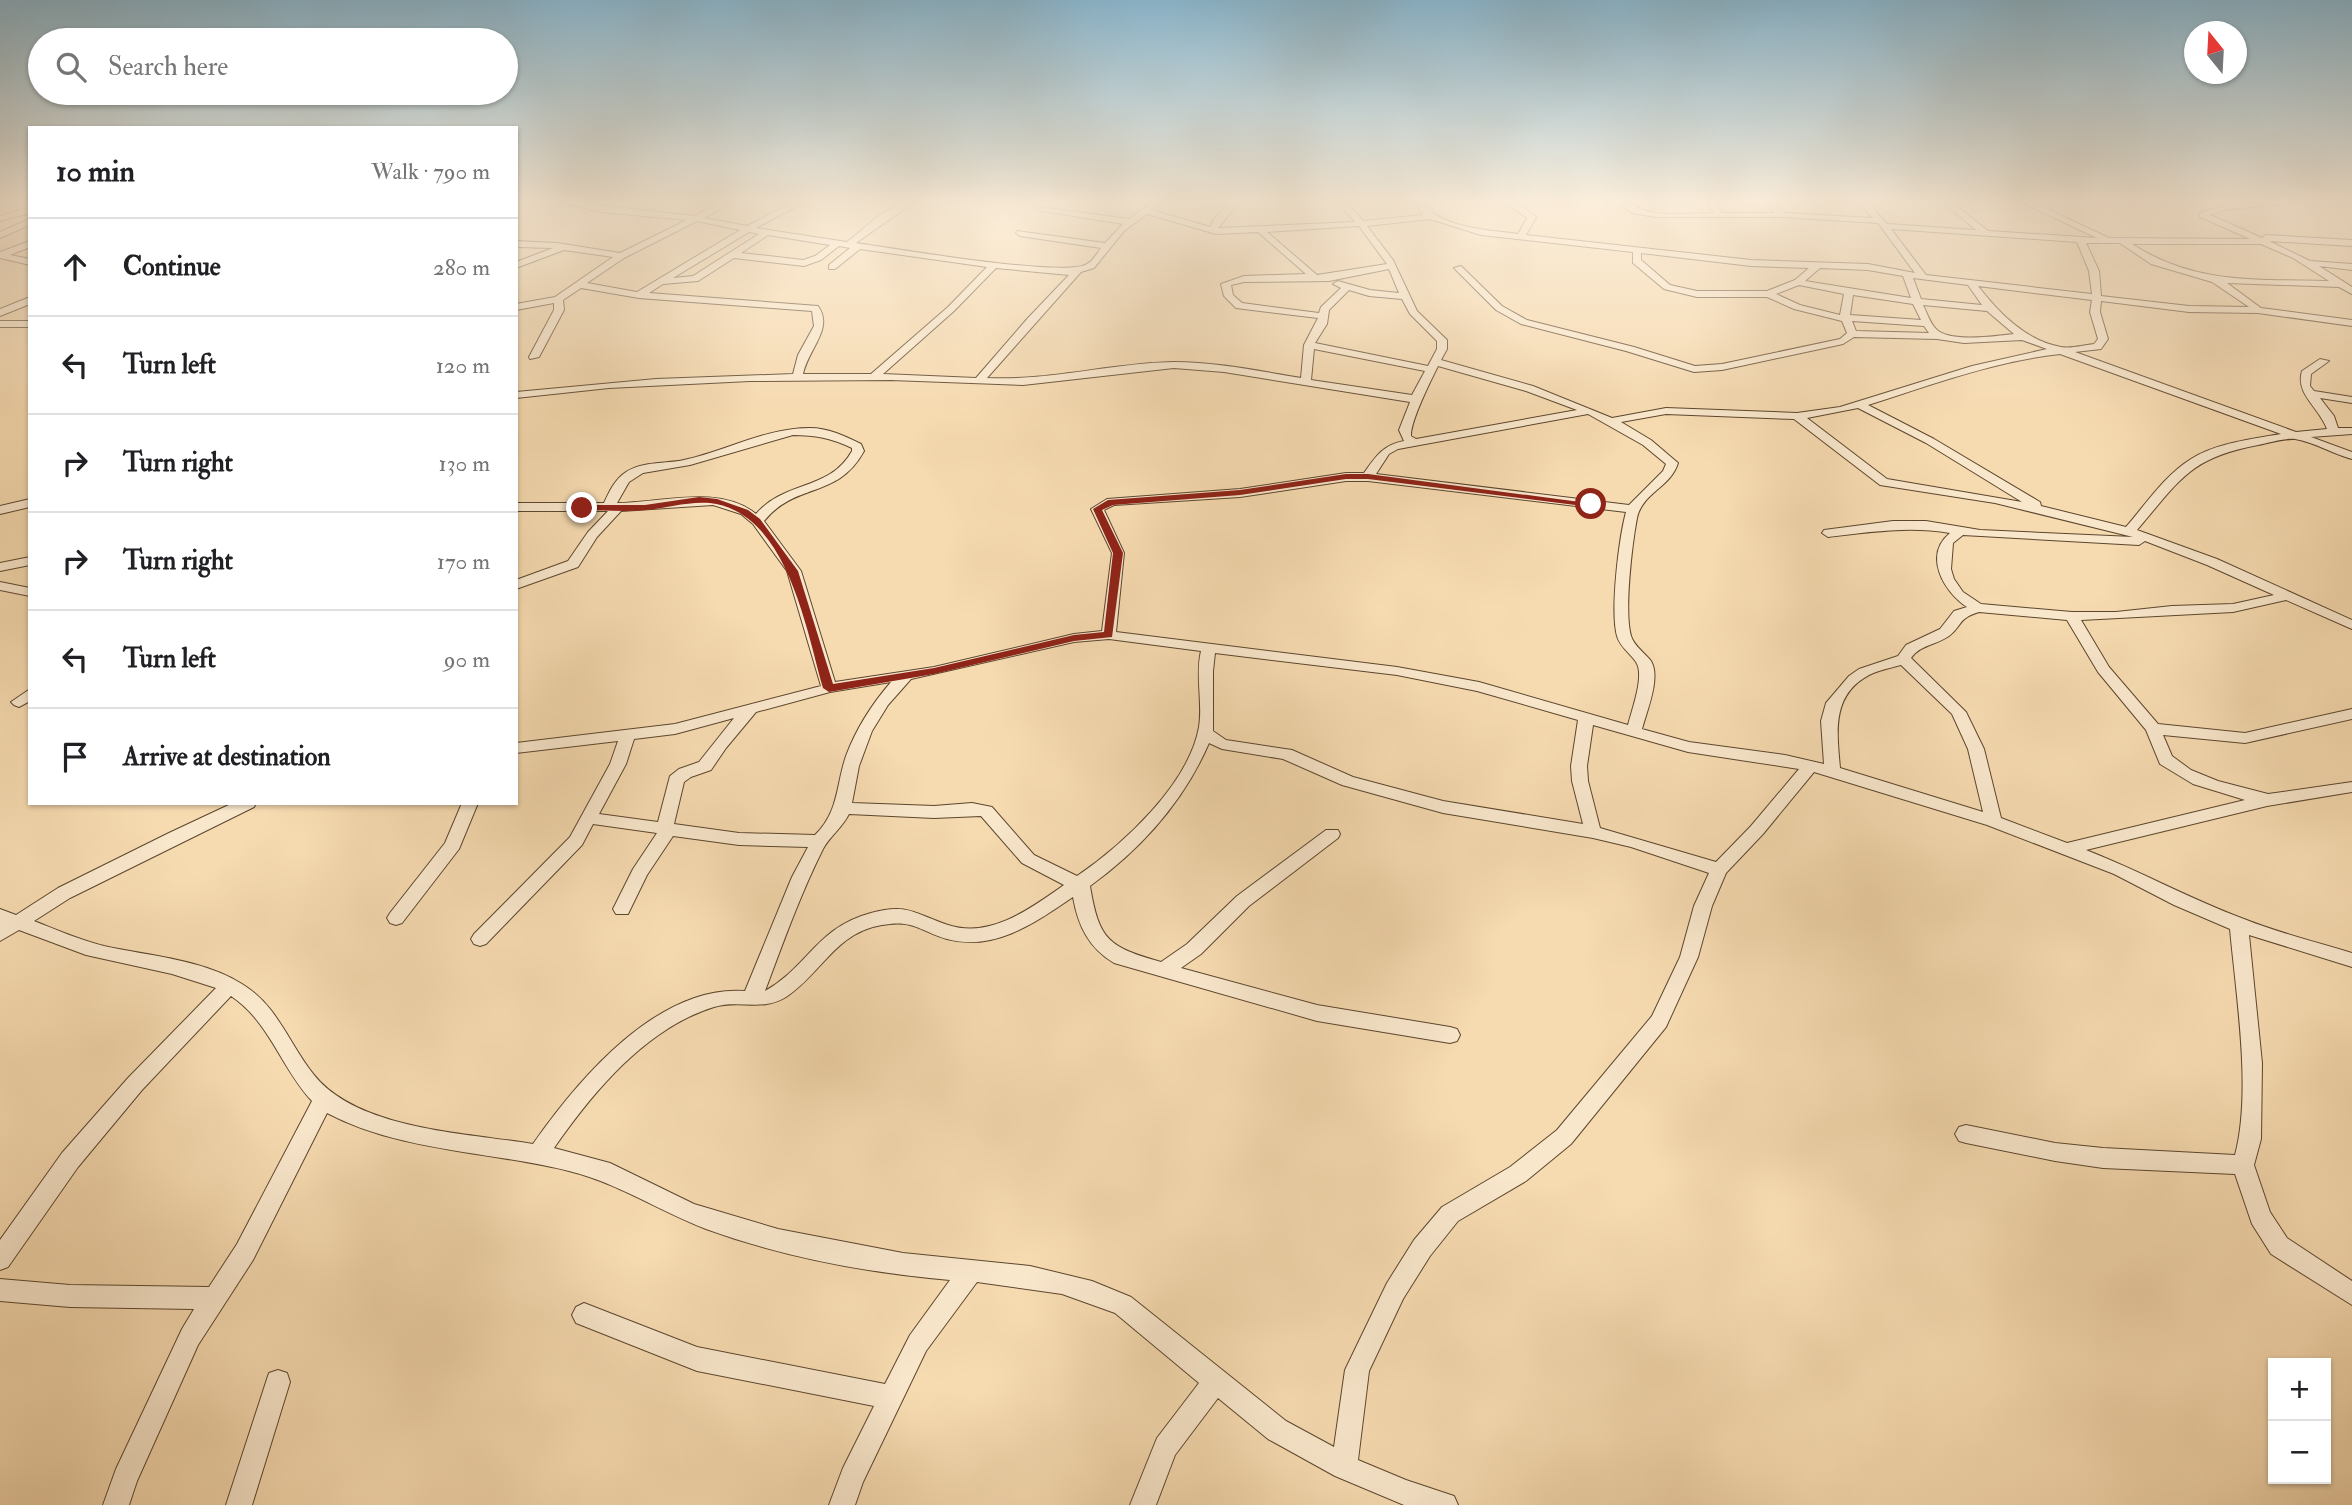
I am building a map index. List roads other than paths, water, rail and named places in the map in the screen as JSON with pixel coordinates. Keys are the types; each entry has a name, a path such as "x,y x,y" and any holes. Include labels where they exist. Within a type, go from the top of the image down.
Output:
{"street":[{"path":"518,307 558,299 601,270"},
{"path":"639,295 678,270"},
{"path":"660,281 695,279 709,270"},
{"path":"873,377 951,309 989,270"},
{"path":"1056,270 1077,272"},
{"path":"979,381 1031,320 1081,270"},
{"path":"1307,270 1315,279"},
{"path":"1323,316 1239,306 1226,289 1230,282 1244,279 1315,279 1370,270"},
{"path":"1394,270 1405,296 1421,321 1441,340 1442,349 1416,399 1405,430 1406,438 1414,443"},
{"path":"1460,270 1499,308 1524,322 1630,349 1694,369 1721,367 1830,345 1843,341 1852,334 1940,336 1954,339 2023,337"},
{"path":"1645,270 1659,282 1677,291 1697,294 1768,294 1798,282 1812,270"},
{"path":"1882,270 2097,299 2189,309 2258,310 2352,323"},
{"path":"1918,270 1923,277"},
{"path":"1611,421 1645,413 1689,411 1797,416 1841,410 1976,368 2039,353 2097,347 2103,339 2095,312 2097,299 2093,270"},
{"path":"2182,270 2215,280 2242,296 2258,310"},
{"path":"2321,270 2352,291"},
{"path":"1907,274 1917,303 1928,323 1940,336"},
{"path":"1329,278 1347,287 1369,293 1405,296"},
{"path":"2215,280 2342,284"},
{"path":"1798,282 1917,303 1990,309"},
{"path":"1971,283 1990,309 2023,337 2352,456"},
{"path":"581,285 639,295 815,308 820,314 820,323 803,355 797,378"},
{"path":"1306,383 1309,345 1320,328 1324,309 1347,287"},
{"path":"1849,293 1844,304 1844,313 1852,334"},
{"path":"1768,294 1812,313 1848,320 1928,323"},
{"path":"534,357 559,310 558,299"},
{"path":"0,313 28,301"},
{"path":"0,324 28,324"},
{"path":"1309,345 1504,379 1611,421 1656,449 1672,463 1669,471 1640,497 1633,509 1625,566 1623,634 1646,663 1648,672 1634,733"},
{"path":"2324,361 2303,377 2308,393 2328,416 2334,430"},
{"path":"518,395 653,381 873,377 1037,382 1118,369 1178,365 1226,370 1355,393 1416,399"},
{"path":"2308,393 2352,400"},
{"path":"1858,404 1952,453 2043,509"},
{"path":"1368,477 1385,452 1395,446 1589,411"},
{"path":"1797,416 1884,482 2043,509 2129,531 2212,562 2352,625"},
{"path":"518,584 573,565 613,508 616,490 631,473 685,464 787,432 819,430 845,438 857,446 856,456 841,476 777,500 757,521"},
{"path":"2129,531 2199,458 2215,452 2298,435 2334,430 2352,431"},
{"path":"1109,635 1118,553 1097,512 1101,505 1131,499 1240,493 1346,477 1368,477 1633,509"},
{"path":"518,507 613,508 714,500 745,512 757,521 794,571 829,688"},
{"path":"0,510 28,503"},
{"path":"1828,533 1926,525 1959,532 2165,543"},
{"path":"1959,532 1947,542 1944,569 1958,595 1978,608"},
{"path":"0,566 28,561"},
{"path":"0,586 28,592"},
{"path":"1832,771 1829,721 1834,703 1864,671 1903,659 1911,648 1945,632 1959,614 1978,608 2116,617 2172,610 2233,608 2287,597"},
{"path":"2072,616 2103,669 2153,729 2162,754 2172,765 2207,783 2267,800"},
{"path":"518,748 674,729 829,688 906,676 1074,638 1109,635 1397,671 1479,687 1688,747 1832,771 1993,821 2120,870 2239,925 2352,960"},
{"path":"538,1154 569,1108 597,1076 643,1035 706,1001 735,995 768,998 781,990 823,946 842,932 864,922 902,916 918,918 954,934 992,934 1014,926 1081,886 1116,857 1159,810 1192,764 1205,733 1203,677 1209,648"},
{"path":"1903,659 1958,712 1976,749 1993,821"},
{"path":"752,998 801,877 819,841 829,833 845,808 854,754 878,707 906,676"},
{"path":"622,909 639,873 667,829 676,780 685,773 705,766 719,744 751,709"},
{"path":"2153,729 2245,738 2352,714"},
{"path":"1586,718 1579,766 1580,781 1593,832"},
{"path":"1205,733 1222,744 1286,754 1348,781 1443,807 1593,832 1719,870"},
{"path":"480,939 563,857 590,818 618,764 628,735"},
{"path":"1344,1467 1357,1370 1395,1291 1422,1248 1450,1214 1518,1174 1564,1137 1659,1021 1689,957 1703,906 1719,870 1757,830 1810,766"},
{"path":"2066,849 2267,800 2352,787"},
{"path":"5,924 244,805"},
{"path":"396,918 453,845 469,805"},
{"path":"845,808 934,812 972,809 986,811 1028,859 1081,886"},
{"path":"590,818 771,841 819,841"},
{"path":"1164,970 1194,949 1243,901 1332,834"},
{"path":"1081,886 1086,918 1094,937 1108,951 1121,958 1317,1013 1450,1035"},
{"path":"5,924 139,962 195,972 230,985 250,999 270,1021 307,1084 323,1100 354,1116 390,1128 492,1149 538,1154 626,1178 685,1211 793,1242 926,1268 1024,1275 1097,1292 1123,1305 1277,1430 1344,1467 1406,1493 1445,1505"},
{"path":"2239,925 2252,1063 2250,1139 2243,1165 2260,1217 2279,1246 2352,1294"},
{"path":"0,1259 70,1160 135,1084 230,985"},
{"path":"116,1505 125,1478 190,1337 251,1243 323,1100"},
{"path":"1966,1134 2055,1152 2103,1158 2243,1165"},
{"path":"842,1505 852,1477 918,1343 971,1271"},
{"path":"0,1290 70,1296 214,1298"},
{"path":"584,1315 697,1359 890,1397"},
{"path":"239,1505 278,1382"},
{"path":"1143,1505 1166,1447 1216,1382"}]}
